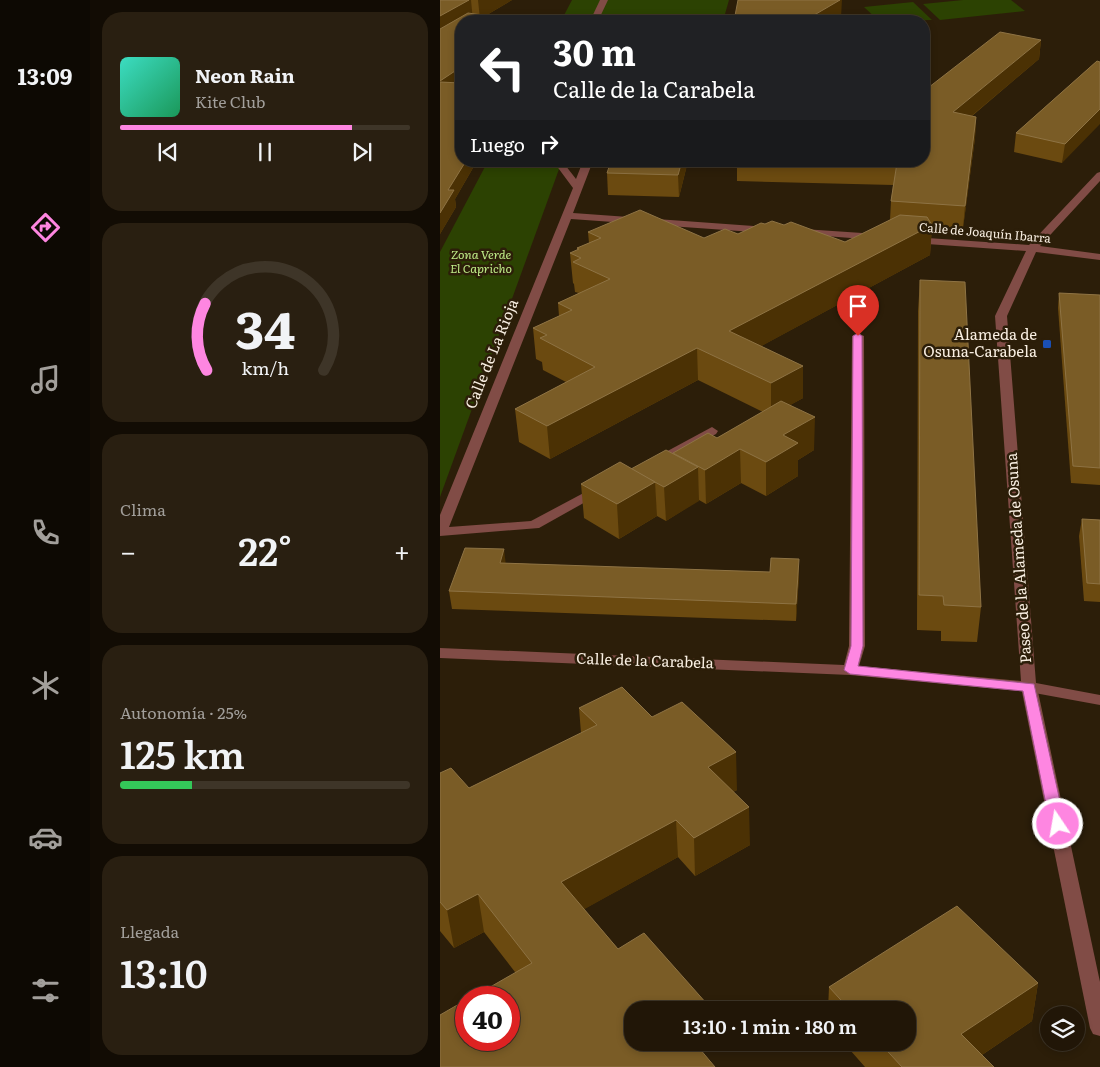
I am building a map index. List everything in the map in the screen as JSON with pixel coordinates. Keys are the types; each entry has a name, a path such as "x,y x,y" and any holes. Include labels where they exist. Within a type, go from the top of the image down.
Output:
{"street":[{"path":"597,15 604,0"},
{"path":"562,167 577,187"},
{"name":"Calle de La Rioja","path":"440,532 504,368 560,231 568,216 585,167"},
{"name":"Paseo de la Alameda de Osuna","path":"1100,175 1032,248 1001,316 1029,687 1100,1028"},
{"path":"568,216 886,238"},
{"name":"Calle de Joaquín Ibarra","path":"906,239 1032,248 1100,257"},
{"path":"850,670 857,646 858,336"},
{"path":"644,467 712,431"},
{"path":"440,532 534,525 611,485"},
{"name":"Calle de la Carabela","path":"440,652 850,670 1029,687 1100,700"}],"green space":[{"path":"572,0 729,0 725,15 564,15"},
{"path":"963,0 1011,0 1025,11 940,20 923,4"},
{"path":"913,2 927,15 873,15 864,7"},
{"name":"Zona Verde El Capricho","path":"485,167 560,167 440,497 440,252"}],"building":[{"path":"440,0 469,0 440,16"},
{"path":"738,0 840,0 814,15 735,15"},
{"path":"468,13 482,15 464,15"},
{"path":"455,20 455,71 440,81 440,29"},
{"path":"1000,32 1041,40 953,112 976,117 965,206 891,201 896,167 930,167 930,86"},
{"path":"1097,61 1100,62 1100,109 1065,144 1016,133"},
{"path":"440,82 455,83 455,167 462,167 448,190 454,190 440,213"},
{"path":"609,167 680,167 678,175 607,173"},
{"path":"640,210 704,238 725,229 738,234 761,223 765,224 772,221 784,225 791,222 845,242 900,215 927,217 932,225 729,331 803,366 771,383 697,348 547,426 515,409 595,367 540,338 547,335 533,328 572,310 558,303 610,279 573,262 581,258 570,253 601,238 588,232"},
{"path":"920,280 965,282 981,607 944,605 943,596 919,595"},
{"path":"1059,293 1100,295 1100,468 1073,466"},
{"path":"781,401 815,417 783,435 798,443 766,462 740,449 705,470 673,453 708,433 717,438"},
{"path":"666,450 698,467 664,487 631,469"},
{"path":"620,462 655,482 617,504 581,484"},
{"path":"1082,519 1100,520 1100,584 1087,583"},
{"path":"465,548 504,549 500,563 770,572 771,558 799,559 796,604 449,591"},
{"path":"622,687 652,717 682,702 736,752 708,767 749,807 694,838 676,820 561,882 618,949 644,933 704,1001 624,1001 624,1051 702,1051 715,1067 440,1067 440,1015 455,1006 455,1051 520,1051 520,986 492,986 532,963 478,894 447,910 440,902 440,773 451,768 469,788 597,725 579,708"},
{"path":"957,906 1038,983 961,1034 994,1067 902,1067 887,1051 916,1051 916,1001 842,1001 829,987"}],"place":[{"name":"Alameda de Osuna-Carabela","path":"1047,344"}],"route":[{"path":"858,336 857,646 850,670 1029,687 1058,824"}]}
